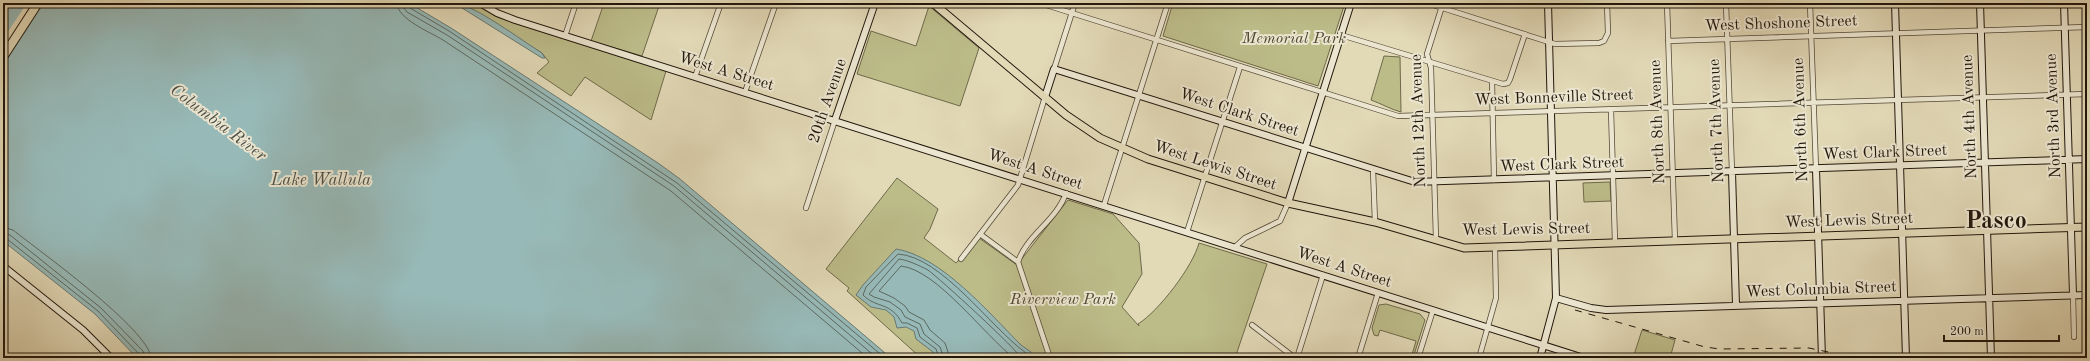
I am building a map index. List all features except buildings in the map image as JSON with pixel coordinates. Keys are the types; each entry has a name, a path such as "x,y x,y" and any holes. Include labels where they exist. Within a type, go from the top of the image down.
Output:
{"highway":[{"path":"3,47 32,3"},
{"path":"3,56 38,3"}],"main road":[{"name":"West Lewis Street","path":"933,3 1083,127 1121,149 1288,203 1375,222 1464,248 2087,227"}],"street":[{"name":"West A Street","path":"480,3 503,16 565,36 835,120 1584,358"},
{"path":"565,36 576,3"},
{"path":"696,77 721,3"},
{"path":"745,92 776,3"},
{"name":"20th Avenue","path":"806,208 875,3"},
{"name":"West Bonneville Street","path":"1040,3 1393,115 1551,112 2087,94"},
{"path":"961,259 1018,185 1075,3"},
{"path":"1104,206 1168,3"},
{"path":"1235,247 1245,238 1280,221 1288,203 1351,3"},
{"path":"1427,3 1442,5 1555,44 1598,43 1605,40 1608,33 1607,3"},
{"path":"1540,358 1556,298 1548,3"},
{"name":"North 8th Avenue","path":"1667,3 1675,241"},
{"name":"North 7th Avenue","path":"1726,3 1736,305"},
{"name":"North 6th Avenue","path":"1810,3 1822,358"},
{"path":"1895,3 1906,358"},
{"name":"North 4th Avenue","path":"1980,3 1992,358"},
{"name":"North 3rd Avenue","path":"2064,3 2073,295"},
{"name":"North 12th Avenue","path":"1436,240 1431,68 1428,61 1428,52 1442,5"},
{"name":"West Shoshone Street","path":"1668,41 2087,27"},
{"path":"1341,35 1503,84 1508,83 1525,34"},
{"path":"1187,232 1240,67"},
{"name":"West Clark Street","path":"1054,68 1412,182 2087,160"},
{"path":"1492,80 1494,180"},
{"path":"1611,110 1616,242"},
{"path":"1373,170 1375,222"},
{"path":"1018,262 1025,250 1062,203 1066,193"},
{"path":"980,234 1018,262 1050,358"},
{"path":"1479,358 1489,328 1496,298 1495,247"},
{"path":"3,266 83,330 111,358"},
{"path":"1252,325 1296,358 1323,275"},
{"path":"1358,358 1378,293"},
{"path":"2073,295 2074,337"},
{"name":"West Columbia Street","path":"1556,298 1602,310 1820,302 2087,295"},
{"path":"1418,358 1433,310"}],"green space":[{"path":"462,3 475,3 497,17 666,71 651,120 585,77 571,96 537,73 549,62 542,53"},
{"path":"604,3 660,3 642,56 591,41"},
{"name":"Memorial Park","path":"1173,3 1345,3 1318,86 1163,36"},
{"path":"929,6 979,48 960,106 857,74 871,31 916,46"},
{"path":"1384,56 1400,57 1401,112 1371,100"},
{"name":"Riverview Park","path":"897,178 938,209 930,229 924,238 956,263 979,238 1017,265 1068,200 1113,214 1139,243 1142,274 1122,307 1139,326 1138,324 1156,309 1183,275 1196,253 1199,243 1267,264 1235,358 921,358 847,291 849,288 826,269"},
{"path":"1610,182 1611,201 1584,202 1583,183"},
{"path":"1386,304 1420,314 1425,320 1413,358 1411,358 1416,341 1380,330 1378,336 1374,335 1372,328 1379,305"},
{"path":"1642,330 1675,340 1670,358 1633,358"}],"water":[{"name":"Lake Wallula","path":"3,3 409,3 451,28 658,163 680,179 891,358 137,358 95,314 3,241"},
{"path":"454,3 473,9 485,16 542,53 545,58 542,58"},
{"path":"896,249 913,254 930,262 947,274 979,302 1021,345 1031,352 1030,358 935,358 933,352 916,339 914,331 906,327 897,328 894,317 886,310 871,307 856,295 863,285"}],"pier":[{"path":"27,3 43,3 3,64 3,39"}],"railway":[{"path":"1575,310 1705,347 1720,349 1809,348 1857,358"}],"district":[{"name":"Pasco","path":"1996,222"}],"water label":[{"name":"Columbia River","path":"218,123"}]}
